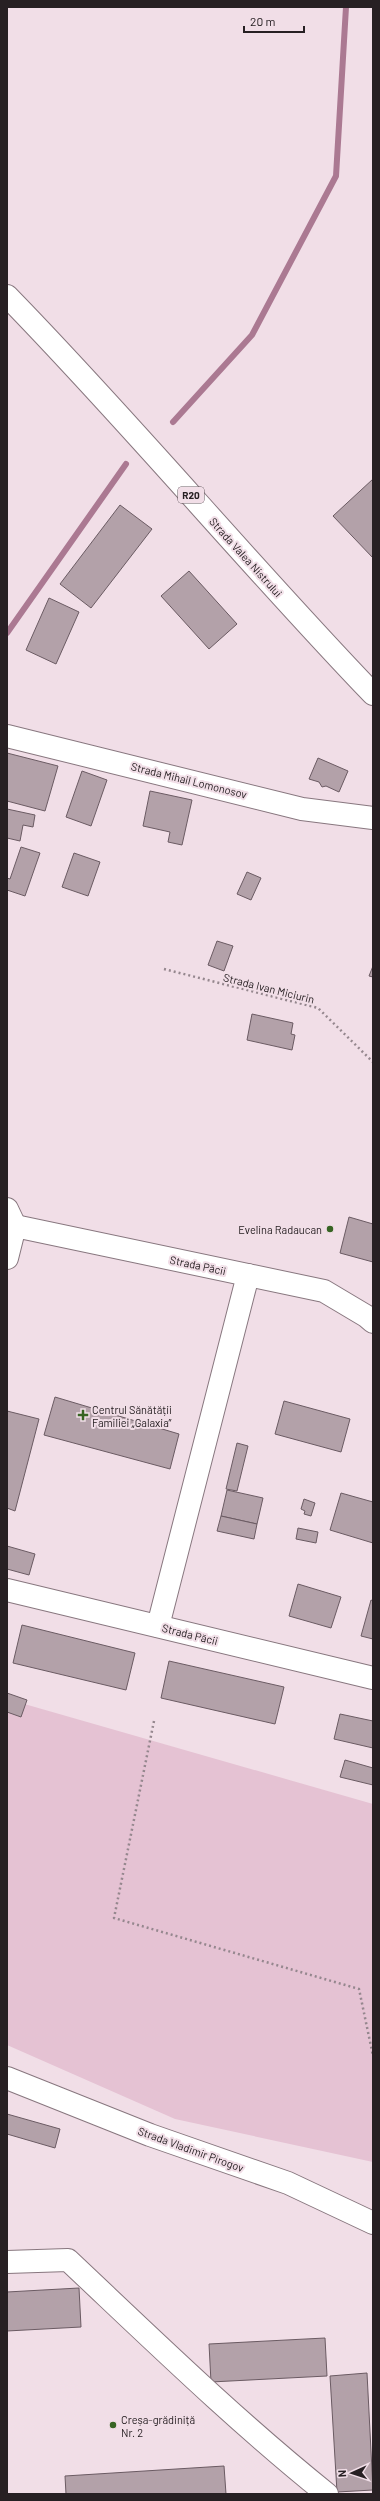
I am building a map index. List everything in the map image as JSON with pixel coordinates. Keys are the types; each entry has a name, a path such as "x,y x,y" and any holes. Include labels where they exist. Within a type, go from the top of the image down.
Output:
{"street":[{"name":"Strada Valea Nistrului","path":"7,296 60,351 305,624 373,694"},
{"name":"Strada Mihail Lomonosov","path":"7,736 302,809 373,818"},
{"name":"Strada Păcii","path":"7,1258 11,1218 248,1275 324,1291 366,1316 373,1322"},
{"path":"158,1626 248,1275"},
{"name":"Strada Păcii","path":"7,1590 373,1678"},
{"name":"Strada Vladimir Pirogov","path":"7,2078 150,2135 288,2183 373,2223"},
{"path":"7,2262 68,2260 160,2349 286,2462 326,2494"}],"path":[{"name":"Strada Ivan Miciurin","path":"164,969 318,1008 373,1062"},
{"path":"154,1721 114,1918 359,1989 373,2056"}],"shaded area":[{"path":"7,1699 373,1804 373,2162 175,2119 7,2045"}],"building":[{"path":"373,479 373,558 333,516"},
{"path":"120,505 152,529 91,608 60,584"},
{"path":"189,571 237,624 209,649 161,596"},
{"path":"49,598 79,612 56,664 26,650"},
{"path":"7,753 58,766 45,811 7,801"},
{"path":"318,758 348,771 339,792 326,786 322,787 319,782 309,779"},
{"path":"82,771 107,780 91,826 66,817"},
{"path":"150,791 192,800 182,845 168,842 170,832 143,826"},
{"path":"7,809 35,815 33,827 23,825 20,841 7,838"},
{"path":"21,847 40,853 25,896 7,890 7,878 10,879"},
{"path":"74,853 100,862 88,896 62,887"},
{"path":"247,872 261,878 251,900 237,894"},
{"path":"217,941 233,946 224,971 208,965"},
{"path":"373,966 373,977 369,976"},
{"path":"252,1014 293,1023 291,1034 295,1035 292,1050 247,1040"},
{"path":"349,1217 373,1224 373,1262 340,1253"},
{"name":"Centrul Sănătății Familiei „Galaxia”","path":"55,1397 179,1434 170,1469 44,1435"},
{"path":"284,1401 350,1419 341,1452 275,1434"},
{"path":"7,1411 39,1419 15,1511 7,1508"},
{"path":"237,1443 248,1446 237,1491 226,1489"},
{"path":"227,1490 263,1498 257,1524 221,1516"},
{"path":"341,1493 373,1502 373,1543 330,1530"},
{"path":"304,1499 315,1503 311,1516 304,1514 305,1511 301,1509"},
{"path":"221,1516 257,1524 254,1539 217,1531"},
{"path":"298,1528 318,1532 316,1543 296,1539"},
{"path":"7,1546 35,1554 29,1575 7,1569"},
{"path":"298,1584 341,1597 331,1628 289,1616"},
{"path":"371,1600 373,1601 373,1639 361,1636"},
{"path":"22,1625 135,1653 126,1690 13,1663"},
{"path":"169,1661 284,1687 275,1724 161,1698"},
{"path":"7,1693 27,1700 21,1717 7,1712"},
{"path":"340,1714 373,1721 373,1748 334,1739"},
{"path":"345,1760 373,1768 373,1785 340,1777"},
{"path":"7,2114 60,2129 55,2148 7,2134"},
{"path":"79,2288 81,2327 7,2331 7,2292"},
{"path":"325,2338 327,2376 211,2382 209,2344"},
{"path":"367,2373 373,2490 337,2492 330,2376"},
{"path":"224,2466 226,2494 66,2494 65,2476"}],"waterway":[{"path":"173,422 252,335 336,176 346,7"},
{"path":"7,633 126,464"}],"place":[{"name":"Evelina Radaucan","path":"330,1229"},
{"name":"Centrul Sănătății Familiei „Galaxia”","path":"83,1415"},
{"name":"Creșa-grădiniță Nr. 2","path":"113,2425"}]}
